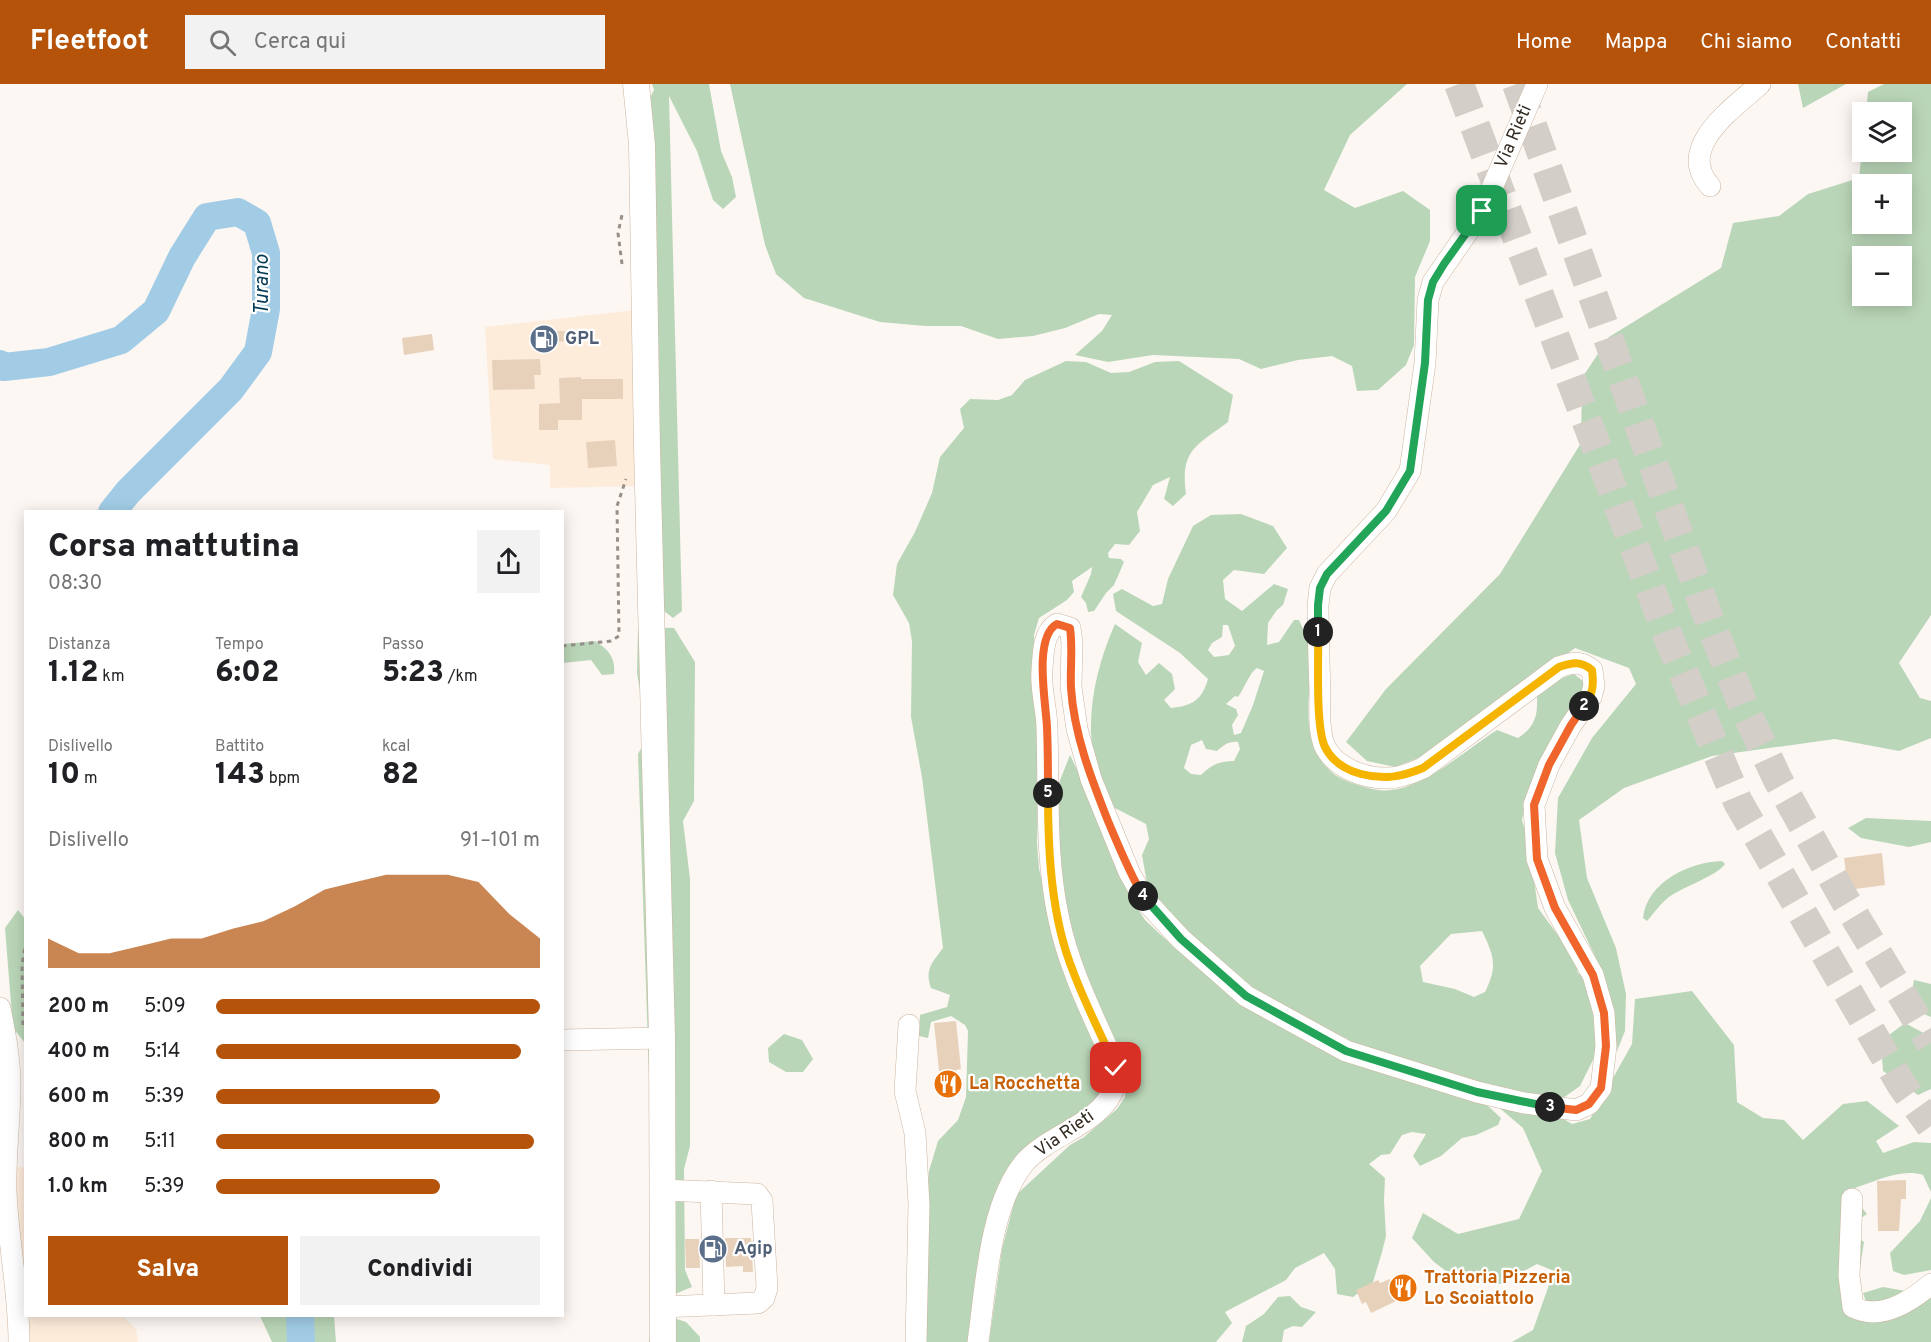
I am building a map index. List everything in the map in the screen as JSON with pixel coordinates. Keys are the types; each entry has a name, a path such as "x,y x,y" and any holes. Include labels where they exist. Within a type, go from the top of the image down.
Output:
{"main road":[{"path":"636,84 642,145 662,1038 663,1342"}],"street":[{"name":"Via Rieti","path":"978,1342 994,1229 1003,1198 1027,1160 1046,1144 1098,1112 1110,1097 1116,1084 1116,1068 1072,970 1059,919 1048,846 1047,724 1042,672 1047,636 1050,628 1057,624 1070,628 1071,687 1077,729 1091,779 1129,872 1144,899 1181,939 1246,996 1346,1051 1477,1092 1524,1103 1576,1110 1589,1104 1601,1088 1606,1046 1604,1013 1593,975 1555,908 1537,859 1534,805 1549,765 1571,725 1591,697 1594,686 1592,670 1584,664 1571,662 1559,667 1423,768 1408,775 1389,778 1374,777 1339,764 1324,745 1320,720 1318,605 1320,588 1327,574 1344,554 1386,511 1410,471 1425,363 1428,300 1433,282 1482,211 1537,84"},
{"path":"1710,186 1702,177 1698,157 1710,130 1760,84"},
{"path":"0,1008 7,1044 10,1084 6,1190 19,1305 19,1342"},
{"path":"909,1025 905,1091 915,1133 919,1205 916,1342"},
{"path":"564,1040 662,1038"},
{"path":"662,1190 757,1194 762,1201 767,1288 764,1298 758,1303 663,1307"},
{"path":"711,1191 714,1305"},
{"path":"1852,1199 1849,1276 1853,1307 1862,1311 1887,1311 1899,1306 1931,1284"}],"path":[{"path":"564,646 611,641 619,636 617,506 628,475"},
{"path":"7,1044 17,1041 23,1035 21,965 24,951"}],"shaded area":[{"path":"635,310 640,486 550,488 550,465 493,459 485,327"},
{"path":"14,1166 24,1168 24,1292 12,1186"},
{"path":"26,1317 125,1317 136,1329 138,1342 23,1342"}],"green space":[{"path":"652,84 709,84 721,151 732,177 736,197 723,209 713,200 697,151 669,96 682,611 673,618 664,611 658,589 647,104 654,90"},
{"path":"730,84 1407,84 1350,135 1324,190 1355,208 1403,191 1430,210 1430,241 1415,277 1414,345 1406,365 1378,390 1357,391 1352,366 1332,356 1298,360 1261,369 1239,359 1153,355 1108,362 1075,355 1102,331 1112,315 1099,314 1065,328 1033,336 998,339 961,326 880,322 804,298 776,274 765,245"},
{"path":"1798,84 1846,84 1803,108"},
{"path":"1884,84 1931,84 1931,615 1899,663 1920,698 1931,701 1931,738 1899,751 1835,739 1712,756 1624,788 1579,820 1587,878 1616,948 1626,994 1625,1031 1617,1051 1603,973 1568,900 1555,853 1558,798 1592,738 1636,684 1629,668 1575,648 1442,749 1395,767 1367,761 1346,742 1386,689 1500,574 1581,443 1582,378 1609,337 1721,268 1733,223 1779,216 1808,194 1852,180 1852,234 1912,234 1912,174 1859,174 1861,162 1912,162 1912,102 1867,102 1868,92"},
{"path":"1066,361 1086,362 1111,373 1129,372 1155,362 1179,361 1233,395 1228,422 1199,444 1188,458 1185,479 1186,494 1173,506 1164,499 1170,477 1153,485 1137,512 1140,531 1129,545 1115,544 1108,553 1109,558 1121,559 1124,562 1114,585 1094,611 1088,612 1086,603 1081,597 1092,567 1072,581 1074,592 1067,600 1039,618 1034,635 1040,727 1037,843 1039,869 1057,939 1107,1070 1108,1088 1099,1102 1029,1151 969,1342 924,1342 925,1209 929,1171 938,1141 958,1120 966,1097 968,1031 965,1025 951,1016 931,1022 928,1038 919,1036 920,1015 947,1007 950,995 931,988 929,981 931,966 943,948 922,777 911,717 912,641 909,623 893,595 897,564 915,532 932,493 940,457 964,428 960,409 970,399 998,400 1012,395 1025,380"},
{"path":"1241,514 1273,526 1287,548 1264,574 1234,570 1223,580 1225,599 1242,611 1274,584 1288,589 1283,605 1268,623 1267,645 1279,642 1294,620 1299,620 1310,651 1308,710 1312,741 1322,762 1340,778 1380,790 1391,790 1418,782 1446,766 1497,730 1518,738 1534,721 1537,697 1550,682 1574,674 1583,681 1582,702 1528,790 1522,820 1529,843 1538,908 1574,957 1578,973 1589,982 1595,1000 1597,1052 1580,1086 1556,1103 1369,1054 1346,1038 1329,1033 1242,983 1206,953 1148,889 1142,855 1149,839 1146,824 1111,806 1096,761 1091,733 1094,691 1115,624 1142,643 1138,662 1146,675 1159,663 1172,674 1175,689 1164,700 1171,708 1185,706 1195,701 1203,692 1208,679 1180,653 1116,611 1113,594 1122,589 1153,606 1162,604 1168,579 1193,526 1211,515","holes":["1223,625 1228,625 1235,646 1229,655 1214,657 1208,650 1212,643 1222,637","1257,668 1264,671 1241,733 1234,735 1232,725 1238,715 1236,709 1226,704 1235,696 1238,697","1202,740 1206,749 1217,751 1227,744 1238,742 1240,749 1234,761 1216,764 1201,775 1191,774 1184,768 1191,745","1482,931 1493,961 1492,975 1485,992 1474,997 1455,989 1423,982 1420,966 1451,934"]},
{"path":"638,627 674,628 695,662 694,801 683,821 690,879 690,1146 684,1169 685,1270 692,1287 675,1294 650,1279 649,1074 638,754 648,736 637,673"},
{"path":"595,641 610,654 614,663 614,674 602,675 591,660 564,663 564,644"},
{"path":"1070,755 1123,866 1131,898 1145,920 1176,949 1244,1005 1265,1019 1313,1042 1475,1094 1501,1118 1498,1125 1476,1135 1462,1138 1441,1156 1420,1166 1413,1156 1426,1134 1412,1132 1402,1135 1390,1154 1381,1155 1369,1164 1385,1178 1386,1236 1373,1282 1353,1297 1337,1294 1335,1269 1324,1253 1295,1268 1286,1280 1225,1312 1232,1323 1216,1342 989,1342 1002,1249 1016,1195 1070,1145 1084,1137 1117,1109 1125,1097 1126,1077 1076,956 1060,882 1056,811 1059,783"},
{"path":"1866,818 1931,821 1931,842 1909,847 1861,838 1848,828"},
{"path":"1722,861 1725,864 1721,868 1669,897 1647,921 1643,918 1652,894 1672,876 1696,865"},
{"path":"18,910 24,918 24,1042 13,1028 5,928"},
{"path":"1914,980 1931,984 1931,1017 1909,1008"},
{"path":"1692,991 1734,1045 1737,1102 1763,1118 1784,1120 1803,1140 1843,1104 1867,1101 1899,1126 1876,1141 1883,1153 1914,1142 1931,1143 1931,1192 1923,1175 1914,1173 1888,1177 1852,1189 1858,1203 1867,1214 1858,1220 1854,1235 1864,1242 1859,1274 1849,1309 1860,1321 1869,1320 1870,1313 1863,1293 1883,1287 1923,1294 1931,1290 1931,1342 1512,1342 1533,1330 1554,1271 1537,1264 1500,1284 1458,1280 1434,1262 1412,1238 1423,1213 1458,1234 1519,1219 1542,1171 1523,1128 1489,1099 1549,1110 1572,1124 1590,1119 1632,1044 1635,999"},
{"path":"1905,1023 1931,1037 1931,1089 1918,1095 1883,1071 1881,1041"},
{"path":"784,1034 802,1040 813,1059 803,1072 786,1072 769,1062 768,1048"},
{"path":"1931,1198 1931,1270 1904,1275 1893,1271 1890,1253 1920,1221"},
{"path":"1290,1296 1301,1307 1316,1312 1302,1327 1293,1326 1284,1330 1282,1342 1242,1342 1246,1326 1264,1314 1278,1297"},
{"path":"655,1312 686,1322 700,1337 700,1342 649,1342"},
{"path":"260,1317 334,1317 336,1342 272,1342"}],"building":[{"path":"534,330 583,332 583,339 549,343 549,347 534,346"},
{"path":"432,334 434,350 404,355 402,338"},
{"path":"540,359 541,375 534,375 535,389 493,390 492,360"},
{"path":"581,377 581,379 623,379 623,399 582,399 582,420 558,420 558,430 539,430 539,404 560,403 559,378"},
{"path":"615,440 617,466 588,468 586,442"},
{"path":"1882,853 1885,885 1848,890 1844,858"},
{"path":"956,1021 961,1069 956,1070 959,1087 945,1089 942,1071 939,1071 934,1023"},
{"path":"1906,1180 1906,1199 1901,1199 1899,1231 1878,1231 1877,1181"},
{"path":"725,1238 751,1238 753,1272 743,1272 743,1266 726,1267"},
{"path":"685,1239 699,1239 700,1268 686,1268"},
{"path":"1390,1279 1394,1286 1409,1280 1415,1292 1371,1313 1366,1302 1362,1304 1356,1290 1378,1280 1380,1283"}],"waterway":[{"name":"Turano","path":"0,364 4,367 49,362 121,340 156,311 182,257 207,217 238,212 257,223 266,253 266,309 258,352 231,389 128,492 114,510"},
{"name":"Turano","path":"300,1317 301,1342"}],"tunnel":[{"path":"1459,84 1670,641 1738,802 1901,1084 1931,1126"},
{"path":"1517,84 1711,625 1743,705 1778,780 1845,900 1931,1043"}],"place":[{"name":"GPL","path":"544,339"},
{"name":"La Rocchetta","path":"948,1084"},
{"name":"Agip","path":"713,1249"},
{"name":"Trattoria Pizzeria Lo Scoiattolo","path":"1403,1288"}],"route":[{"path":"1116,1068 1072,970 1059,919 1048,846 1047,724 1042,672 1047,636 1050,628 1057,624 1070,628 1071,687 1077,729 1091,779 1129,872 1144,899 1181,939 1246,996 1346,1051 1477,1092 1524,1103 1576,1110 1589,1104 1601,1088 1606,1046 1604,1013 1593,975 1555,908 1537,859 1534,805 1549,765 1571,725 1591,697 1594,686 1592,670 1584,664 1571,662 1559,667 1423,768 1408,775 1389,778 1374,777 1339,764 1324,745 1320,720 1318,605 1320,588 1327,574 1344,554 1386,511 1410,471 1425,363 1428,300 1433,282 1482,211"}]}
